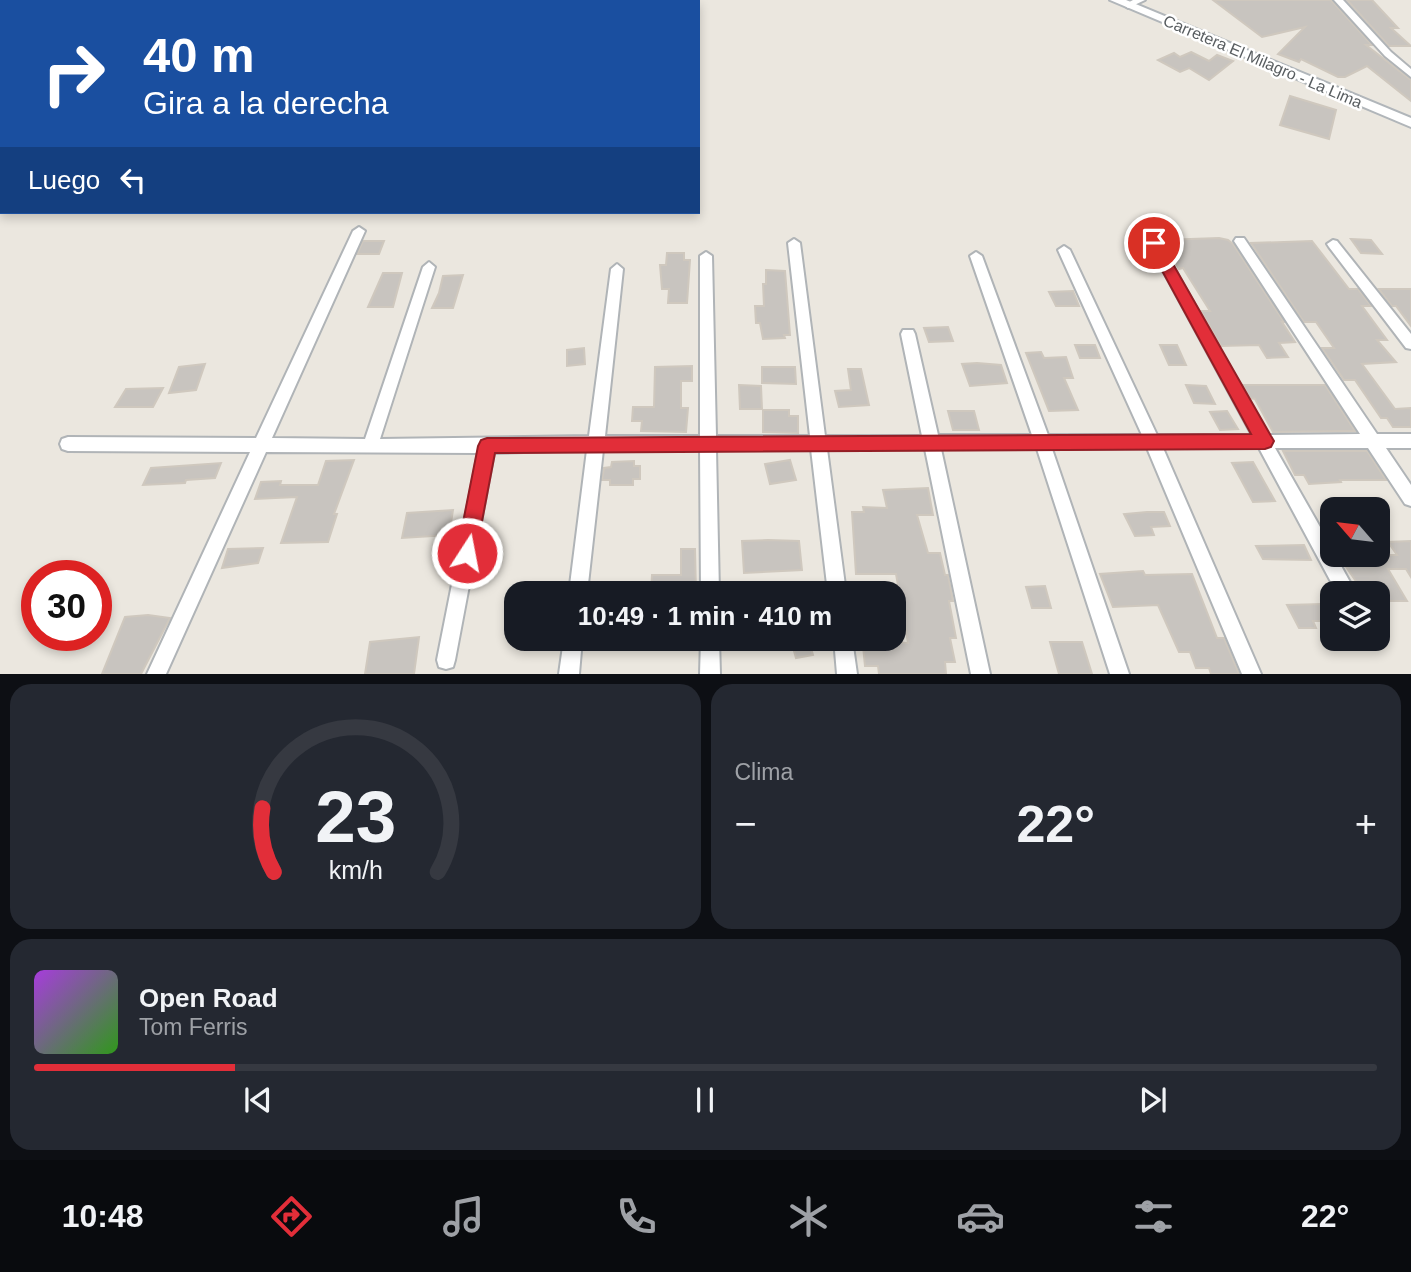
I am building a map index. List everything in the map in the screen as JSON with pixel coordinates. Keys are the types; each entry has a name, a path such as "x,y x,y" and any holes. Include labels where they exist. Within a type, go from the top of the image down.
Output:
{"main road":[{"name":"Carretera El Milagro - La Lima","path":"1128,2 1411,123"}],"street":[{"path":"1339,0 1388,54 1411,74"},
{"path":"156,674 359,232"},
{"path":"1240,241 1411,499"},
{"path":"794,243 835,581"},
{"path":"1154,243 1341,581"},
{"path":"1333,244 1411,344"},
{"path":"1064,250 1153,443 1252,674"},
{"path":"706,256 709,581"},
{"path":"976,256 1044,444 1120,674"},
{"path":"371,443 429,267"},
{"path":"579,581 617,269"},
{"path":"908,334 981,674"},
{"path":"68,444 261,446 371,443 487,446 596,443 1411,441"},
{"path":"446,660 487,446"},
{"path":"569,674 572,651"},
{"path":"710,651 710,674"},
{"path":"844,651 847,674"}],"building":[{"path":"1213,0 1331,0 1372,45 1366,45 1411,80 1411,101 1367,66 1345,77 1338,77 1301,59 1299,62 1278,54 1305,27 1262,37"},
{"path":"1347,0 1372,0 1398,28 1391,28 1411,46 1389,46"},
{"path":"1191,52 1209,61 1217,55 1233,61 1209,80 1189,68 1180,72 1158,60 1174,53 1180,57"},
{"path":"1290,96 1336,110 1329,139 1280,125"},
{"path":"1219,238 1233,244 1284,322 1295,342 1279,343 1288,357 1267,358 1259,345 1221,346 1201,311 1210,311 1183,268 1179,269 1163,240"},
{"path":"1351,239 1371,240 1382,254 1361,253"},
{"path":"363,241 384,241 379,254 357,254"},
{"path":"1312,241 1349,289 1358,289 1371,306 1362,306 1387,340 1377,340 1396,362 1362,364 1395,409 1411,408 1411,427 1393,427 1387,418 1381,418 1355,380 1344,380 1322,348 1334,348 1316,322 1304,322 1251,243"},
{"path":"667,253 684,253 684,260 690,260 687,303 668,303 669,289 662,289 660,265 666,265"},
{"path":"766,270 785,271 790,335 784,335 785,338 763,339 760,323 756,323 755,306 764,306 763,284 766,284"},
{"path":"383,273 402,273 393,307 368,307"},
{"path":"463,275 453,308 432,308 443,276"},
{"path":"1379,289 1411,289 1411,326 1396,306 1392,306"},
{"path":"1073,291 1079,306 1056,306 1049,292"},
{"path":"948,327 953,341 929,342 924,328"},
{"path":"1075,345 1095,345 1100,358 1080,358"},
{"path":"1160,345 1177,345 1186,365 1169,365"},
{"path":"584,348 585,364 567,366 567,350"},
{"path":"1041,352 1044,358 1066,357 1073,378 1064,378 1078,410 1049,411 1026,353"},
{"path":"205,364 196,390 169,393 179,367"},
{"path":"962,364 1001,365 1007,383 970,386"},
{"path":"692,366 692,381 681,381 681,408 688,408 686,432 641,431 642,421 632,421 633,407 654,407 655,367"},
{"path":"762,367 795,367 796,384 762,383"},
{"path":"848,369 861,369 869,405 839,407 835,391 851,390"},
{"path":"739,385 761,386 762,409 740,409"},
{"path":"1186,385 1206,386 1215,404 1194,403"},
{"path":"1243,385 1325,385 1355,431 1273,432 1255,399 1250,398"},
{"path":"163,388 153,407 115,407 126,389"},
{"path":"763,410 789,410 789,416 798,416 798,433 763,432"},
{"path":"948,411 974,411 979,430 953,430"},
{"path":"1227,411 1238,429 1220,430 1210,412"},
{"path":"1283,451 1367,451 1386,480 1340,480 1341,482 1309,484 1304,475 1295,475"},
{"path":"354,460 334,514 337,514 328,542 281,543 297,497 255,499 261,482 318,485 326,461"},
{"path":"790,460 796,480 770,484 765,464"},
{"path":"634,461 634,466 640,466 640,479 633,479 633,485 610,485 610,480 602,480 604,468 611,467 612,462"},
{"path":"1253,462 1275,501 1253,502 1232,463"},
{"path":"221,463 215,478 143,485 151,468"},
{"path":"928,488 933,515 917,515 928,553 940,553 953,601 949,601 956,638 950,638 955,662 945,662 946,674 879,674 878,666 865,666 864,651 906,651 908,643 906,581 897,581 896,574 856,574 852,512 864,512 863,507 887,508 883,490"},
{"path":"453,510 449,535 402,538 407,513"},
{"path":"1164,512 1170,526 1151,527 1154,535 1135,536 1124,514"},
{"path":"742,541 799,541 802,570 744,573"},
{"path":"1411,541 1411,577 1406,569 1388,569 1407,601 1390,601 1390,581 1356,581 1346,567 1390,567 1390,555 1397,555 1390,542"},
{"path":"1304,545 1311,560 1263,559 1256,546"},
{"path":"263,548 258,563 222,568 228,549"},
{"path":"681,549 695,549 696,581 652,581 652,575 681,575"},
{"path":"1143,571 1145,575 1192,574 1217,638 1224,638 1239,674 1211,674 1209,668 1196,668 1190,652 1179,652 1158,605 1113,607 1100,574"},
{"path":"1045,586 1051,608 1032,608 1026,587"},
{"path":"1320,604 1320,621 1313,621 1316,628 1299,628 1287,605"},
{"path":"148,615 170,618 141,674 102,674 112,651 125,617"},
{"path":"419,637 414,674 365,674 370,642"},
{"path":"1050,642 1082,642 1092,674 1059,674"},
{"path":"794,651 812,651 813,655 796,658"}],"route":[{"path":"467,553 487,446 596,443 1265,441 1154,243"}]}
